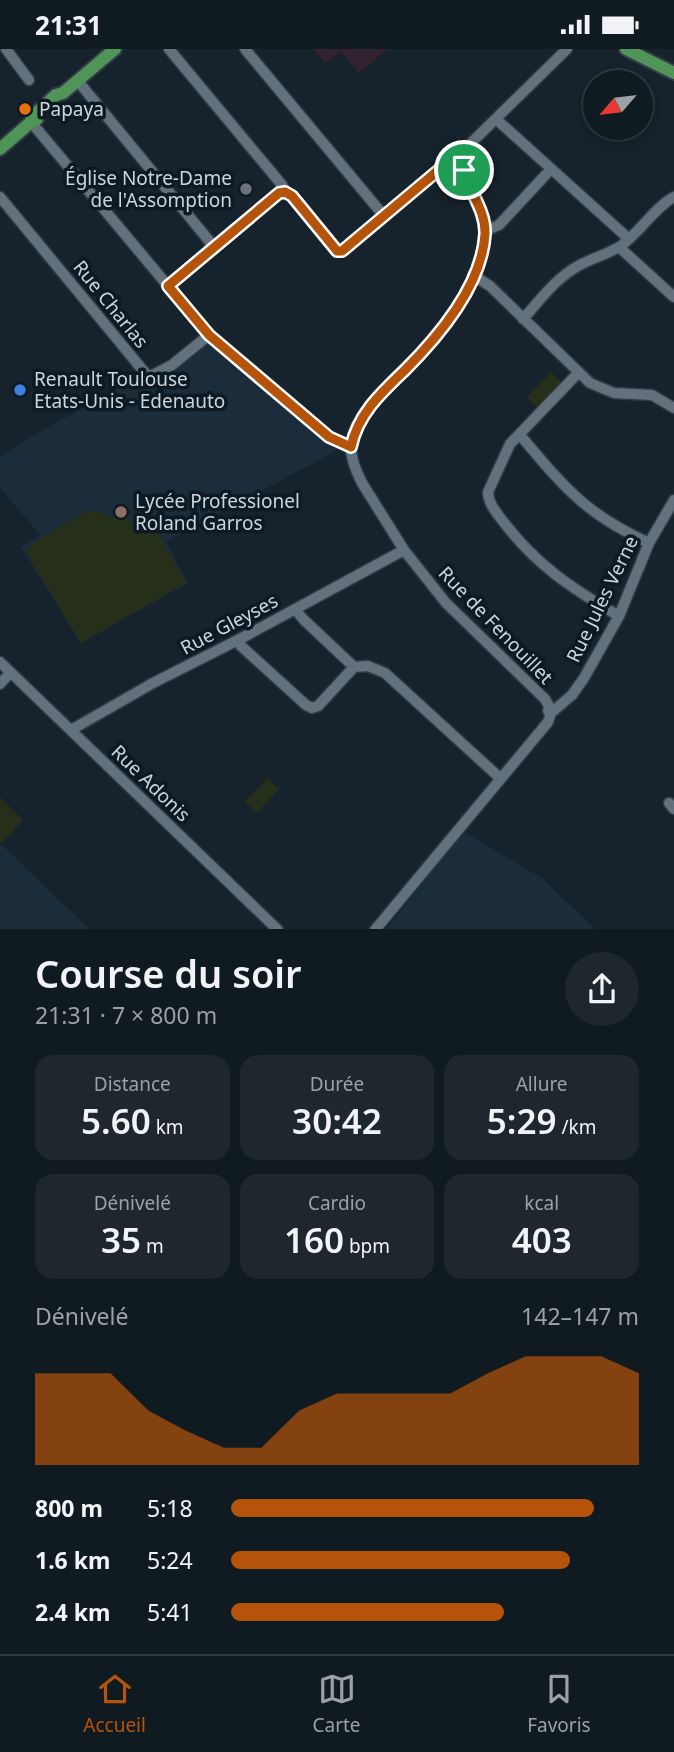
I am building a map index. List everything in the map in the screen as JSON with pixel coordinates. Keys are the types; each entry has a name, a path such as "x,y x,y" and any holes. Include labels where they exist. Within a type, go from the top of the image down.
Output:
{"main road":[{"path":"626,49 674,73"},
{"path":"0,149 56,95 63,93 111,50"}],"street":[{"path":"6,49 29,80"},
{"path":"170,49 285,192 292,196 337,251 342,251 447,163 462,159"},
{"path":"245,49 384,216"},
{"path":"31,122 209,335 329,437 351,447 363,416 380,393 434,340 457,307 481,256 485,230 483,213 464,170 462,159 471,143 567,49"},
{"path":"77,81 215,248"},
{"path":"496,119 629,239"},
{"path":"485,230 499,225 551,169"},
{"path":"168,286 279,193 285,192"},
{"name":"Rue Charlas","path":"0,197 146,374 151,376 172,365 209,335"},
{"path":"523,319 567,273 619,247 674,197"},
{"path":"619,247 674,297"},
{"path":"473,275 490,286 590,383 603,390 652,395 674,408"},
{"path":"578,373 506,451 488,492 488,499 542,566 618,616"},
{"path":"520,435 556,479 592,512 616,528 649,543"},
{"name":"Rue de Fenouillet","path":"351,447 362,484 404,549 446,603 537,691 552,709 548,722 374,929"},
{"name":"Rue Jules Verne","path":"552,709 572,695 584,678 618,616 649,543 674,500"},
{"name":"Rue Gleyses","path":"71,730 153,683 404,549"},
{"path":"295,609 354,667"},
{"path":"238,640 241,646 312,708 318,706 354,667 368,666 385,673 500,778"},
{"name":"Rue Adonis","path":"0,662 278,929"},
{"path":"0,684 10,673"}],"shaded area":[{"path":"313,49 388,49 359,73 341,52 325,63"},
{"name":"Lycée Professionel Roland Garros","path":"205,344 212,344 338,450 166,542 188,583 81,643 21,547 40,535 0,488 0,457 136,378 141,385 146,382 148,384 179,367"},
{"path":"463,831 542,878 595,929 387,929"},
{"path":"2,845 89,929 0,929"}],"green space":[{"path":"551,372 562,382 537,407 527,397"},
{"path":"89,510 132,522 133,518 151,520 186,583 81,643 25,550"},
{"path":"267,778 279,789 257,813 245,801"},
{"path":"0,797 23,820 0,845"}],"place":[{"name":"Papaya","path":"25,109"},
{"name":"Église Notre-Dame de l'Assomption","path":"246,189"},
{"name":"Renault Toulouse Etats-Unis - Edenauto","path":"20,390"},
{"name":"Lycée Professionel Roland Garros","path":"121,512"}],"route":[{"path":"462,159 464,170 481,206 484,221 485,239 477,268 457,307 434,340 380,393 363,416 351,447 329,437 209,335 168,286 279,193 285,192 292,196 337,251 342,251 447,163 462,159"}]}
